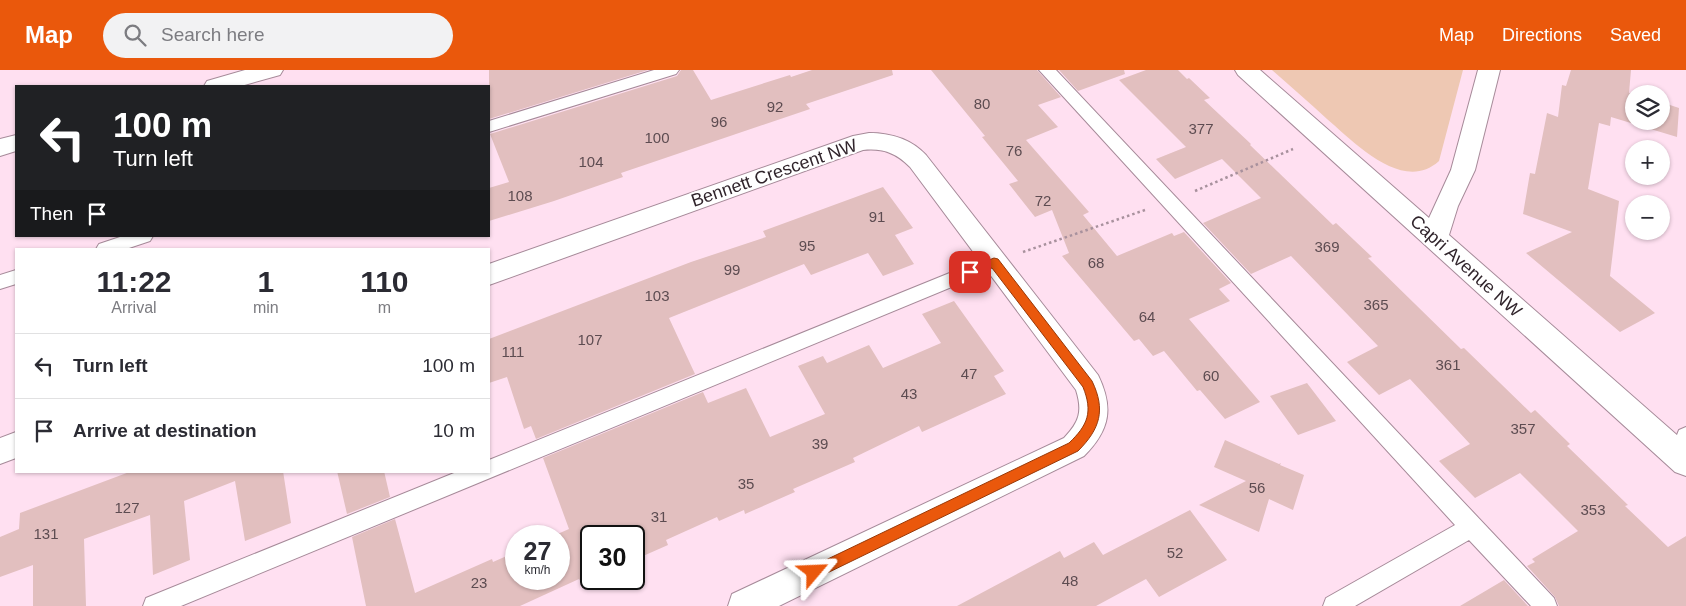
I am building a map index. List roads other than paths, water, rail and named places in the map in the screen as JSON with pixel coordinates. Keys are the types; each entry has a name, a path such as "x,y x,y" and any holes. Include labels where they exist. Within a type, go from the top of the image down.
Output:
{"street":[{"path":"219,85 272,70"},
{"name":"Capri Avenue NW","path":"1246,70 1435,238 1686,453"},
{"path":"1435,238 1446,206 1463,170 1489,70"},
{"name":"Bennett Crescent NW","path":"490,275 861,142 870,140 890,142 911,153 1088,384 1093,396 1094,410 1092,422 1085,436 1074,447 744,606"},
{"path":"0,148 15,143"},
{"path":"0,450 15,445"}],"lane":[{"path":"490,127 671,70"},
{"path":"1047,70 1546,606"},
{"path":"107,248 141,237"},
{"path":"490,469 994,262"},
{"path":"0,282 15,277"},
{"path":"154,606 478,473"},
{"path":"1334,606 1471,527"}]}
